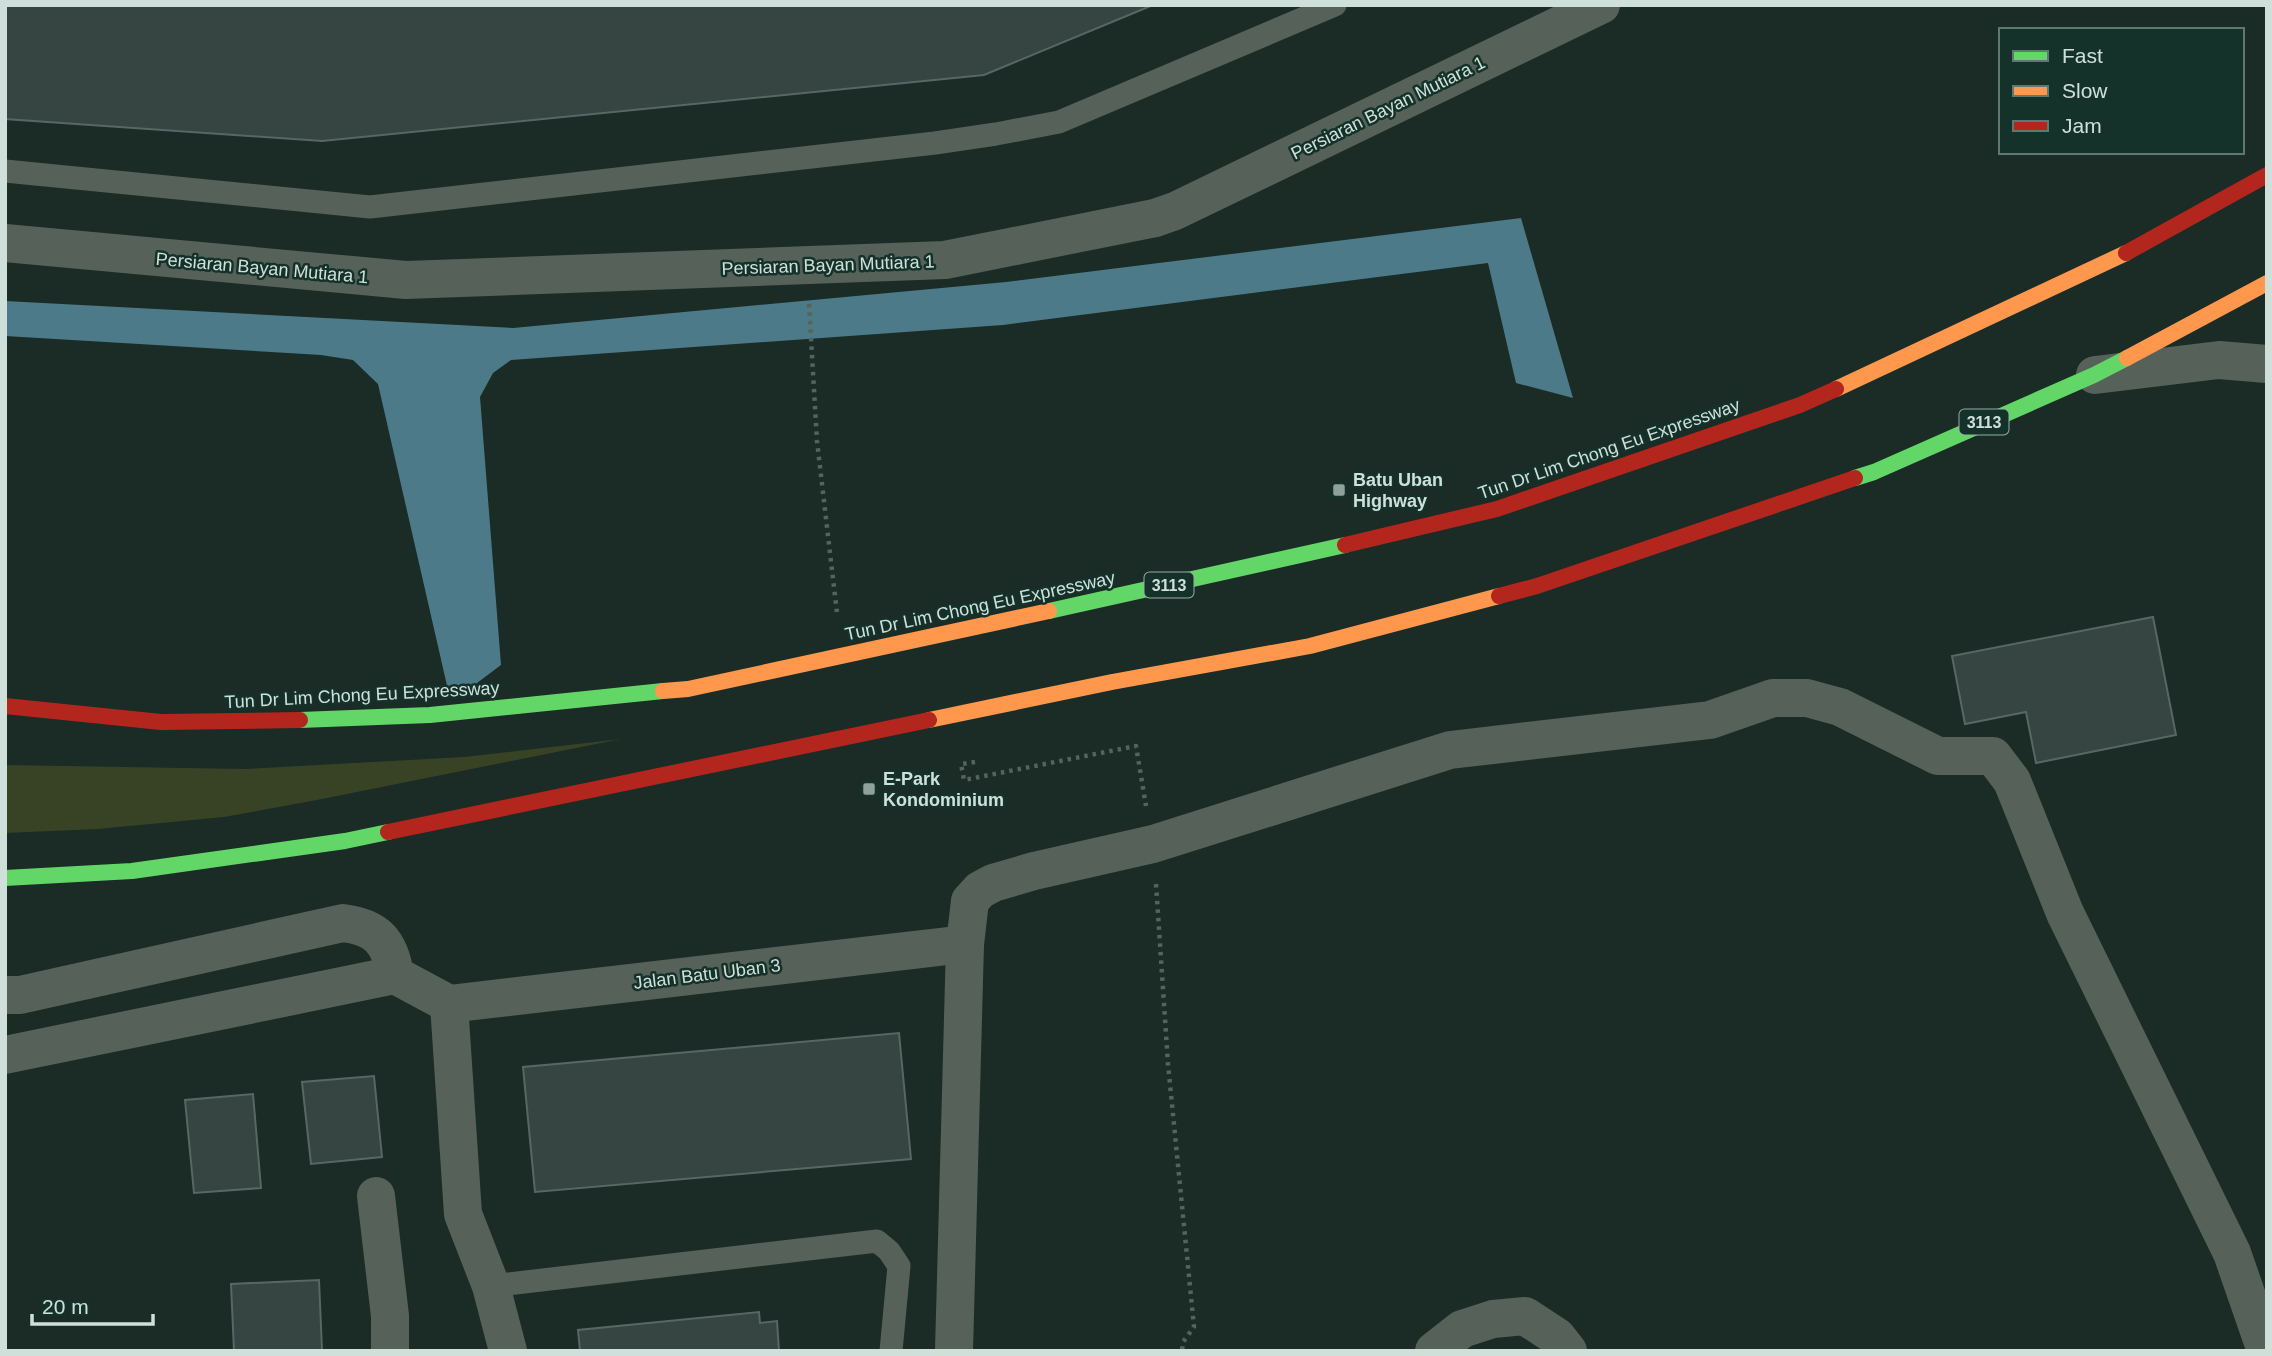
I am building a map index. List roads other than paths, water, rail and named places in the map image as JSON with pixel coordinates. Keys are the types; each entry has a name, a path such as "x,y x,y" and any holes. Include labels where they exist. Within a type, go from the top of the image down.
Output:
{"highway":[{"name":"Tun Dr Lim Chong Eu Expressway","path":"5,706 161,722 287,721 430,715 688,690 1253,567 1497,509 1800,405 2111,262 2267,175"},
{"name":"3113","path":"5,878 132,871 345,841 1112,682 1310,646 1537,586 1874,472 2094,375 2267,283"}],"street":[{"name":"Persiaran Bayan Mutiara 1","path":"5,243 406,280 945,260 1155,218 1175,211 1601,5"},
{"path":"2094,375 2219,360 2267,364"},
{"path":"954,1351 965,943 970,901 980,890 993,883 1034,871 1153,844 1450,750 1710,720 1773,698 1807,698 1840,707 1938,756 1993,756 2012,781 2065,913 2232,1252 2266,1351"},
{"path":"5,995 20,995 343,923 361,925 379,937 392,956 395,975"},
{"name":"Jalan Batu Uban 3","path":"449,1004 965,943"},
{"path":"5,1055 395,975 449,1004 463,1214 491,1286 508,1351"},
{"path":"376,1196 390,1316 390,1351"},
{"path":"1434,1351 1462,1329 1493,1319 1525,1316 1557,1337 1568,1351"}],"lane":[{"path":"5,171 370,207 935,143 1059,122 1335,5"},
{"path":"491,1286 877,1241 889,1251 898,1266 891,1351"}],"water":[{"path":"1521,218 1573,398 1516,383 1488,263 1003,325 511,360 493,373 480,397 501,665 473,686 448,690 378,384 353,360 321,355 5,336 5,301 513,328 1006,282"}],"place":[{"name":"Batu Uban Highway","path":"1339,490"},
{"name":"E-Park Kondominium","path":"869,789"}]}
